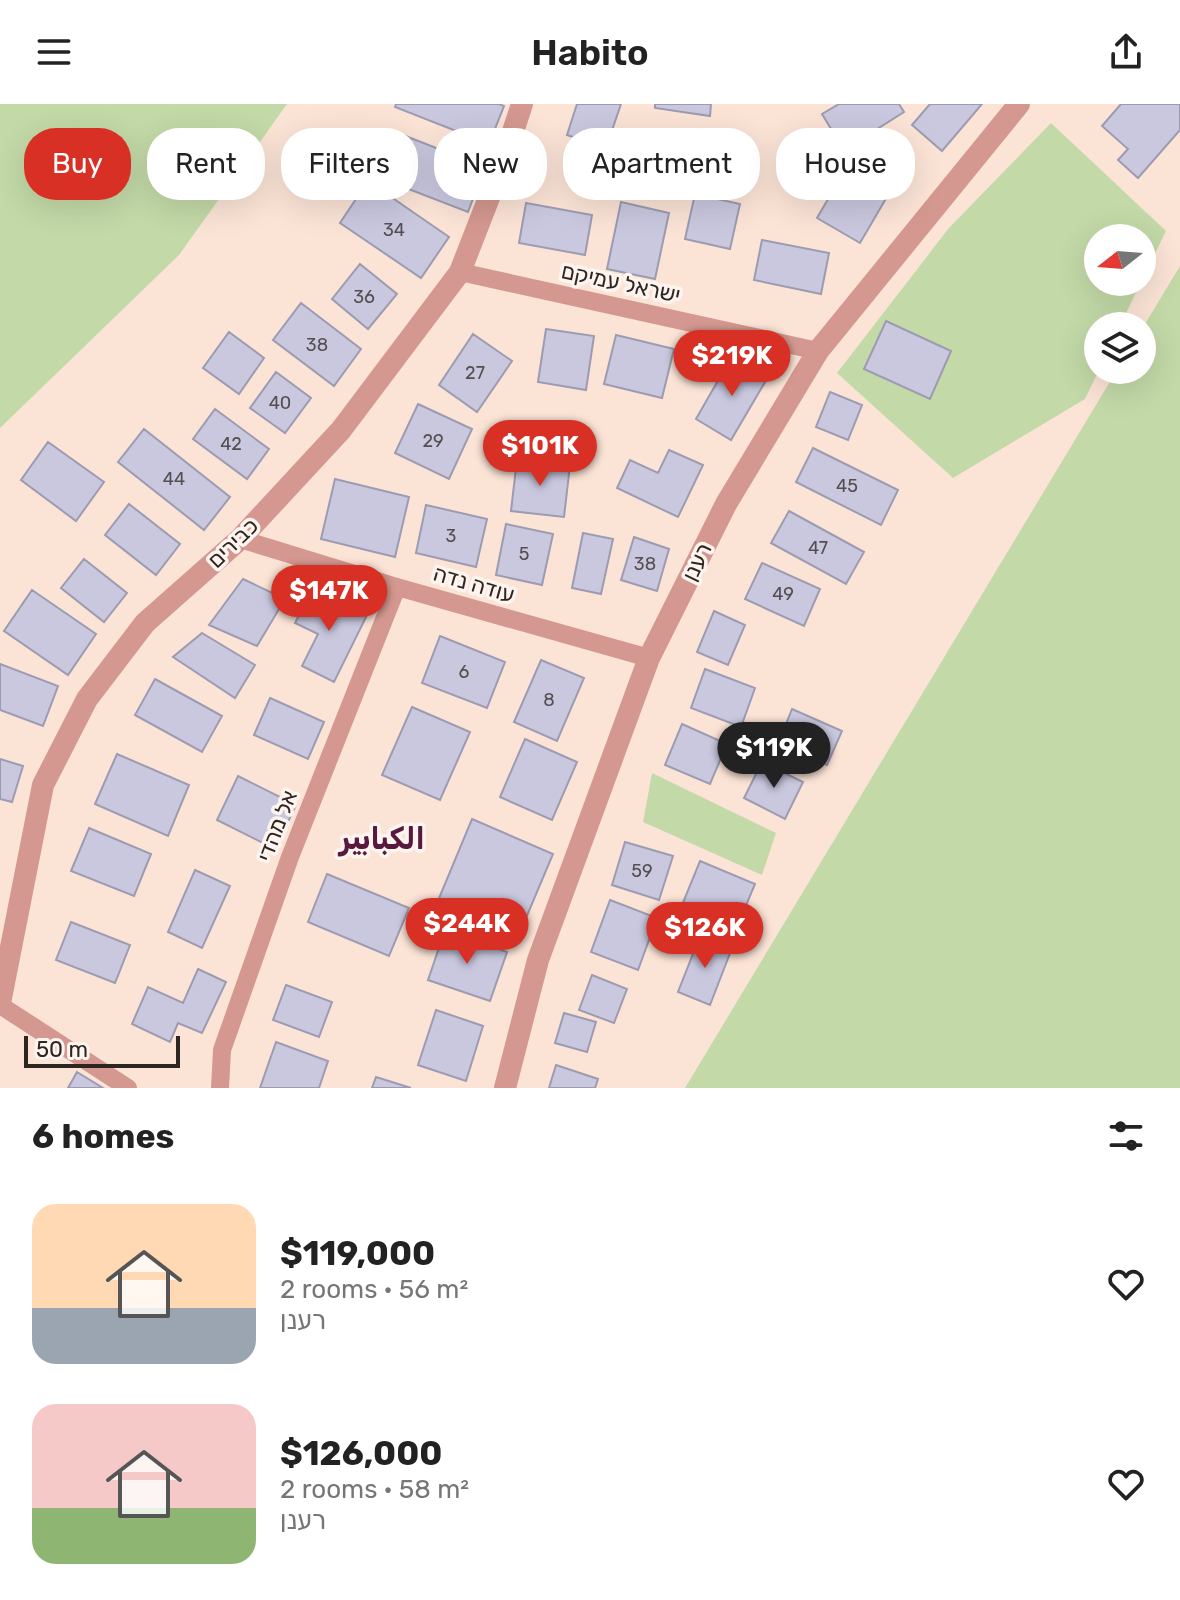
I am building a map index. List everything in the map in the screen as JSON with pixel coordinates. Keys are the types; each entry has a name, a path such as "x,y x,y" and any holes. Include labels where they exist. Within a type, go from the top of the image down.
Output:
{"street":[{"name":"כבירים","path":"0,1004 43,785 87,699 145,623 240,539 341,430 460,272 522,104"},
{"name":"רענן","path":"505,1088 538,960 649,658 726,504 818,351 1019,104"},
{"name":"ישראל עמיקם","path":"460,272 818,351"},
{"name":"עודה נדה","path":"240,539 649,658"},
{"name":"אל מהדי","path":"220,1088 222,1050 290,857 397,587"},
{"path":"0,1004 128,1088"}],"green space":[{"path":"0,104 287,104 265,135 265,128 147,128 147,200 218,200 179,255 0,428"},
{"path":"1051,123 1166,231 1156,251 1156,224 1084,224 1084,296 1134,296 1127,312 1084,312 1084,384 1092,384 1085,399 953,478 837,373 949,228"},
{"path":"1180,266 1180,1088 685,1088 1109,384 1156,384 1156,312 1152,312"},
{"path":"652,773 776,833 762,875 643,822"}],"building":[{"path":"396,104 504,106 495,128 448,128 395,107"},
{"path":"577,104 621,104 613,128 569,128"},
{"path":"655,104 711,104 710,116 655,108"},
{"path":"839,104 899,104 904,112 879,128 831,128 822,114"},
{"path":"930,104 982,104 942,151 912,125"},
{"path":"1121,104 1180,104 1180,130 1138,178 1118,160 1128,149 1102,126"},
{"path":"418,141 434,147 434,199 418,193"},
{"path":"355,200 395,200 449,237 421,278 340,223"},
{"path":"437,200 473,200 468,212"},
{"path":"694,200 722,200 740,204 730,249 685,239"},
{"path":"828,200 885,200 860,243 817,218"},
{"path":"621,202 669,213 655,279 607,269"},
{"path":"526,203 592,215 585,255 519,243"},
{"path":"762,240 829,253 821,294 754,280"},
{"path":"360,264 397,294 368,329 332,299"},
{"path":"301,303 361,349 334,386 273,340"},
{"path":"886,321 951,351 930,399 864,369"},
{"path":"546,329 594,336 586,390 538,382"},
{"path":"229,332 264,358 239,394 203,368"},
{"path":"473,334 512,361 477,412 439,385"},
{"path":"616,335 674,349 662,398 604,384"},
{"path":"732,356 768,377 731,440 696,419"},
{"path":"276,372 311,398 285,433 250,408"},
{"path":"830,392 862,405 848,440 816,427"},
{"path":"418,404 472,429 449,479 395,453"},
{"path":"215,409 269,449 247,479 193,439"},
{"path":"144,429 230,497 204,530 118,462"},
{"path":"48,442 104,482 76,521 21,480"},
{"path":"813,448 898,490 881,525 796,482"},
{"path":"669,450 703,465 678,517 617,488 630,460 658,473"},
{"path":"517,459 570,465 564,517 511,511"},
{"path":"335,479 409,497 395,557 321,539"},
{"path":"129,504 180,544 156,575 105,535"},
{"path":"426,505 487,519 476,567 416,553"},
{"path":"789,511 864,552 846,584 771,543"},
{"path":"506,524 553,534 542,585 496,575"},
{"path":"583,533 613,539 601,594 572,588"},
{"path":"634,537 669,549 657,591 621,580"},
{"path":"84,559 127,593 104,622 61,588"},
{"path":"762,563 820,589 804,626 745,599"},
{"path":"243,579 285,599 257,646 209,625"},
{"path":"312,588 367,615 334,682 302,666 318,634 295,623"},
{"path":"32,590 96,634 68,675 4,631"},
{"path":"714,611 745,625 728,665 697,652"},
{"path":"202,633 255,665 235,698 173,657"},
{"path":"440,636 505,662 487,708 422,683"},
{"path":"541,660 584,678 557,741 514,722"},
{"path":"0,664 58,686 43,726 0,710"},
{"path":"705,669 755,688 741,727 691,708"},
{"path":"155,679 222,716 202,752 135,715"},
{"path":"270,698 324,722 308,759 254,735"},
{"path":"412,707 470,732 440,800 382,775"},
{"path":"792,709 842,731 827,765 778,744"},
{"path":"682,724 727,744 710,784 665,765"},
{"path":"525,739 577,762 552,820 500,797"},
{"path":"117,754 189,785 168,836 95,804"},
{"path":"0,759 23,766 12,802 0,799"},
{"path":"762,762 803,782 785,819 744,798"},
{"path":"238,776 296,805 275,849 217,820"},
{"path":"472,819 553,854 518,937 437,903"},
{"path":"89,828 151,854 134,896 71,871"},
{"path":"625,842 673,856 659,900 612,885"},
{"path":"700,861 755,884 735,932 680,910"},
{"path":"195,870 230,886 202,948 168,932"},
{"path":"327,874 409,908 389,956 308,922"},
{"path":"610,900 657,918 638,970 591,952"},
{"path":"71,922 130,945 115,983 56,960"},
{"path":"445,930 507,952 490,1001 428,980"},
{"path":"700,936 732,948 710,1005 678,992"},
{"path":"198,969 226,982 202,1033 178,1023 170,1042 132,1024 148,987 183,1003"},
{"path":"592,975 627,989 614,1023 579,1010"},
{"path":"286,985 332,1002 319,1037 273,1020"},
{"path":"436,1010 483,1026 466,1081 418,1065"},
{"path":"564,1013 596,1022 587,1052 555,1043"},
{"path":"276,1042 328,1061 319,1088 260,1088"},
{"path":"556,1065 598,1079 595,1088 549,1088"},
{"path":"77,1072 103,1088 68,1088"},
{"path":"376,1077 411,1088 372,1088"}],"district":[{"name":"الكبابير","path":"382,839"}]}
